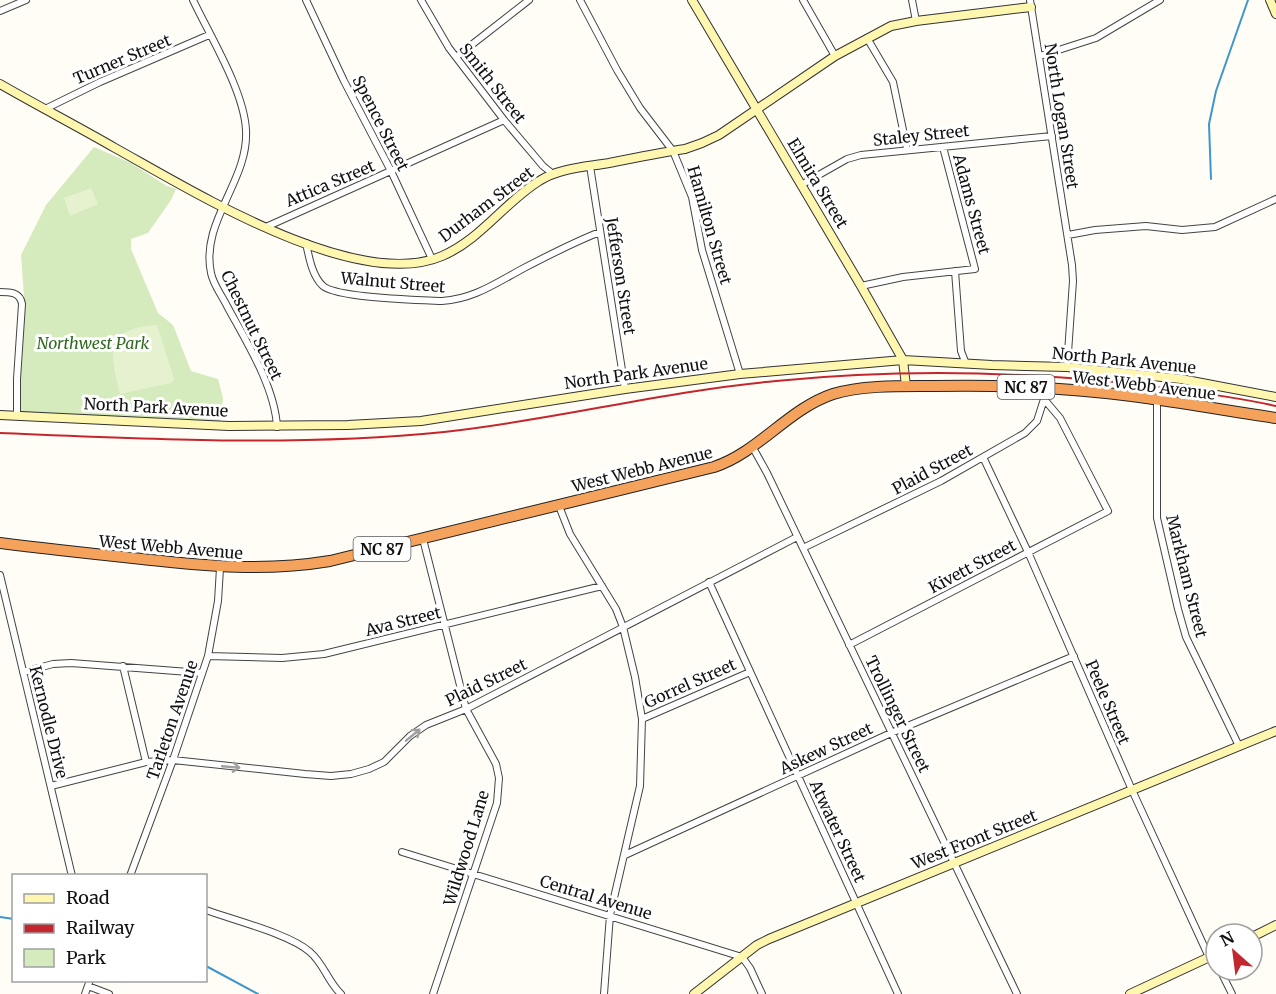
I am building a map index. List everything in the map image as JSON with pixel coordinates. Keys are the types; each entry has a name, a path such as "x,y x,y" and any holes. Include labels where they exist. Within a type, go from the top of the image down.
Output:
{"highway":[{"name":"West Webb Avenue","path":"0,543 220,568 307,565 423,539 714,467 734,459 792,415 822,398 853,390 906,386 1125,395 1276,418"}],"street":[{"path":"0,11 26,0"},
{"name":"Chestnut Street","path":"193,0 241,100 247,130 242,160 213,230 210,242 211,273 264,379 274,404 277,427"},
{"name":"Spence Street","path":"306,0 344,81 392,171 432,259"},
{"name":"Smith Street","path":"421,0 440,35 456,57 504,120 543,166 553,174"},
{"path":"456,57 529,0"},
{"name":"Hamilton Street","path":"580,0 640,108 673,151 692,197 702,250 740,374"},
{"name":"Elmira Street","path":"692,0 903,360 906,386"},
{"path":"803,0 835,56"},
{"path":"912,0 916,21"},
{"path":"1040,56 1096,38 1160,0"},
{"name":"Durham Street","path":"0,84 223,208 266,227 341,255 378,262 411,264 442,256 460,246 533,185 553,174 673,151 695,146 711,139 835,56 898,24 1031,3"},
{"name":"North Logan Street","path":"1031,3 1073,281 1067,367"},
{"name":"Turner Street","path":"45,109 100,82 209,35"},
{"path":"867,38 893,82 907,149"},
{"name":"Attica Street","path":"266,227 504,120"},
{"name":"Staley Street","path":"801,186 856,156 1052,136"},
{"name":"Adams Street","path":"943,147 975,269 955,271"},
{"name":"Jefferson Street","path":"590,166 625,389"},
{"path":"1068,236 1138,227 1182,230 1215,227 1276,199"},
{"name":"Walnut Street","path":"306,243 316,278 328,289 344,294 442,301 456,300 475,294 553,253 600,232"},
{"path":"861,286 903,277 955,271 961,351 966,364"},
{"path":"0,292 17,295 22,304 17,416"},
{"name":"North Park Avenue","path":"0,415 277,427 421,421 625,389 740,374 903,360 1067,367 1181,380 1276,396"},
{"name":"Plaid Street","path":"803,549 941,481 1031,428 1036,421 1045,393"},
{"name":"Kivett Street","path":"849,645 1108,511 1045,393"},
{"name":"Markham Street","path":"1157,400 1157,518 1178,609 1186,638 1239,746"},
{"name":"Trollinger Street","path":"752,446 1017,994"},
{"name":"Peele Street","path":"982,458 1028,552 1132,790 1204,938"},
{"path":"560,506 570,534 616,609 623,627 642,720 640,786 610,915 604,994"},
{"name":"Plaid Street","path":"51,786 146,762 173,760 331,776 369,769 384,762 410,736 426,725 466,709 797,537"},
{"name":"Wildwood Lane","path":"423,539 466,709 492,754 499,778 497,802 433,994"},
{"name":"Tarleton Avenue","path":"131,874 208,656 218,600 220,568"},
{"name":"Kernodle Drive","path":"0,575 72,874"},
{"name":"Atwater Street","path":"709,582 898,994"},
{"name":"Ava Street","path":"208,656 282,658 324,654 602,586"},
{"name":"Askew Street","path":"625,855 891,733 1074,656"},
{"path":"23,672 53,664 71,663 202,673"},
{"path":"123,666 146,762"},
{"name":"Gorrel Street","path":"642,720 750,672"},
{"name":"West Front Street","path":"694,994 757,945 769,939 1276,731"},
{"name":"Central Avenue","path":"402,852 742,957"},
{"path":"207,910 302,945 318,960 330,982 341,994"},
{"path":"742,957 750,968 762,994"},
{"path":"1130,994 1204,961"},
{"path":"85,994 89,983 109,994"}],"green space":[{"name":"Northwest Park","path":"94,147 131,163 167,186 176,189 148,233 131,239 131,249 158,313 173,325 191,371 218,379 223,398 220,422 19,412 24,297 21,255 46,205"},
{"path":"91,188 98,204 70,216 64,198"},
{"path":"157,325 174,379 171,383 120,394 113,355 119,337 127,331"}],"waterway":[{"path":"1211,179 1209,124 1216,91 1248,0"},
{"path":"0,917 12,919"},
{"path":"207,967 258,994"}],"railway":[{"path":"0,433 222,440 388,437 486,427 734,386 822,377 914,373 1005,374 1097,380 1209,394 1276,406"}]}
